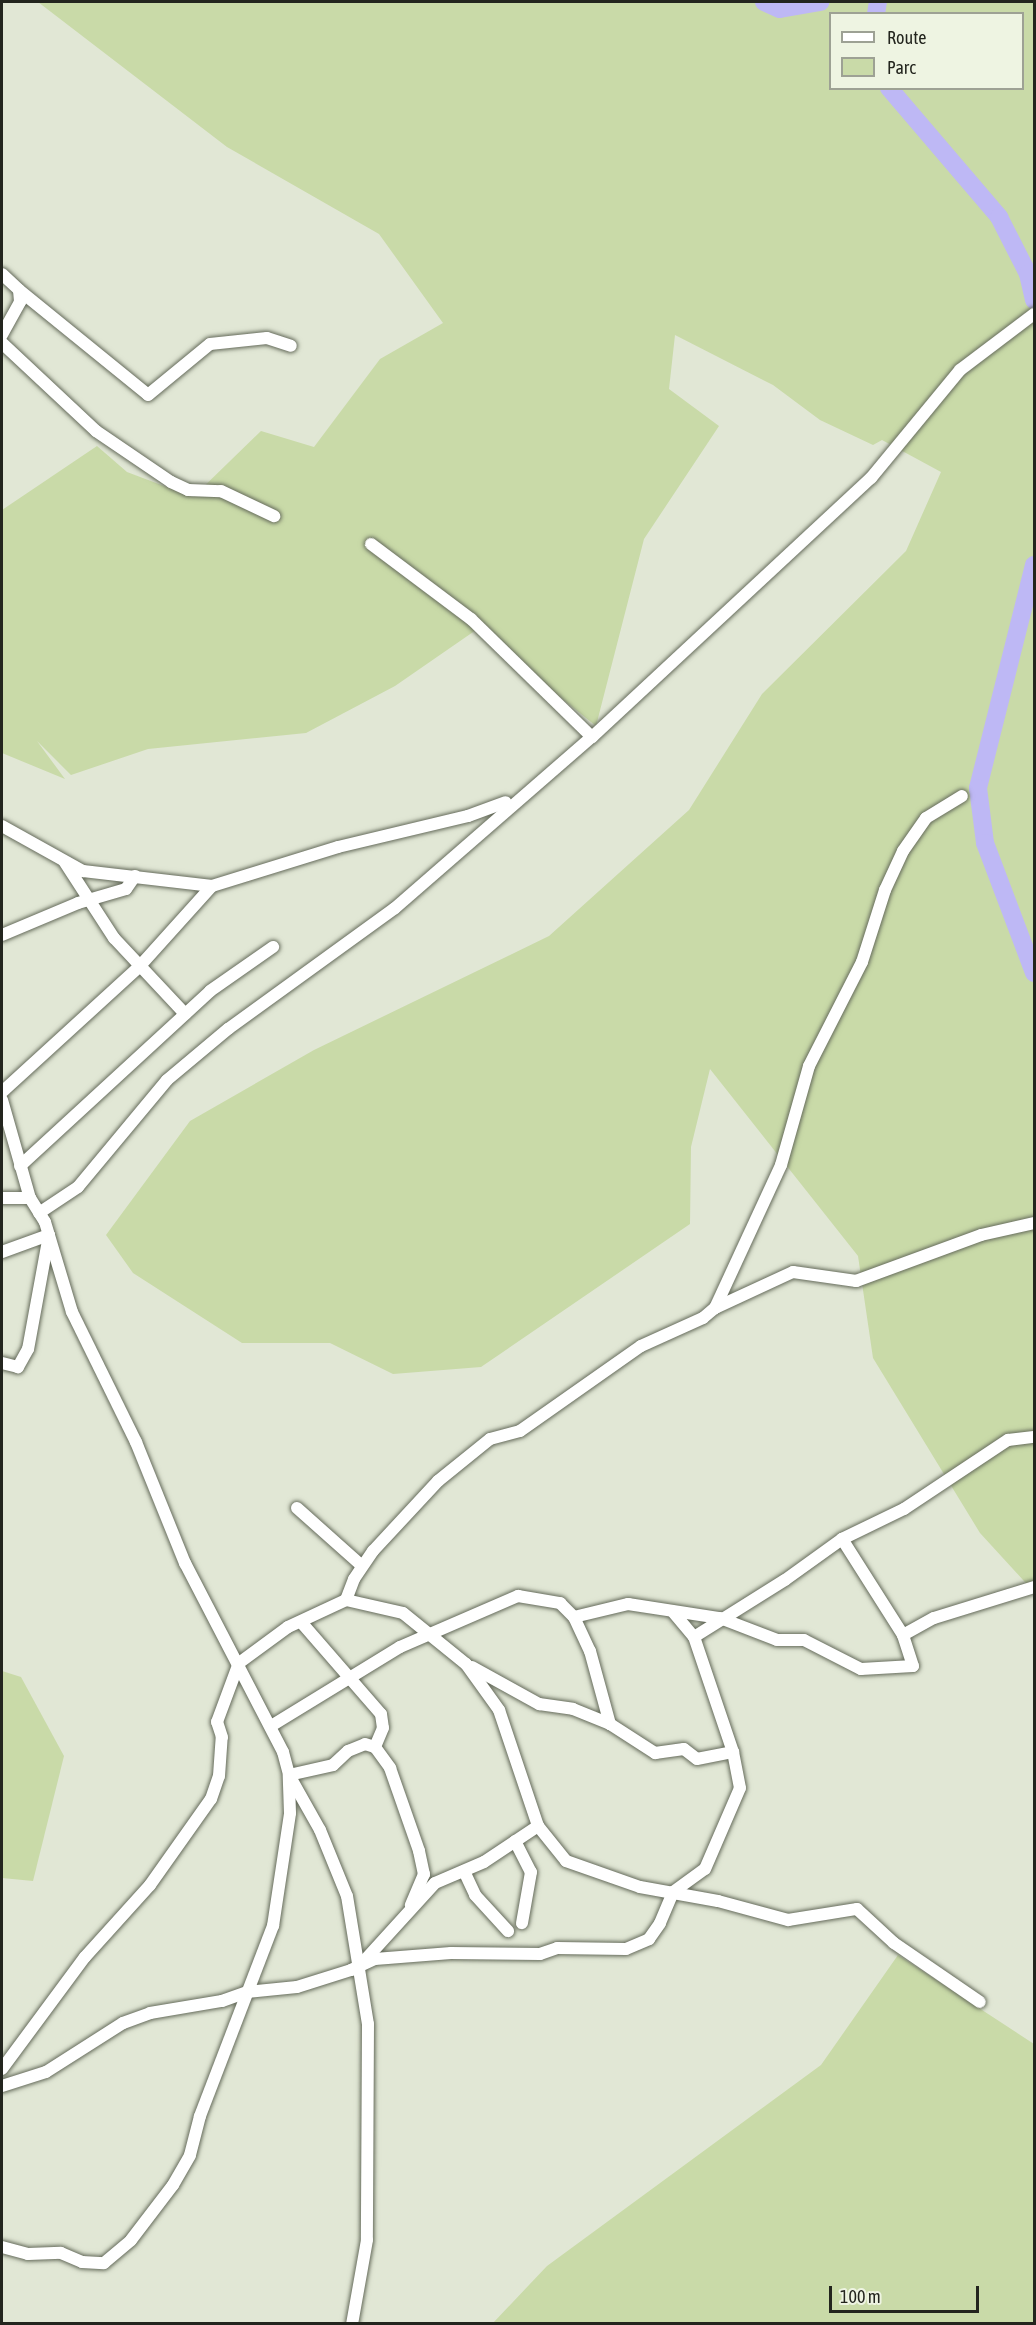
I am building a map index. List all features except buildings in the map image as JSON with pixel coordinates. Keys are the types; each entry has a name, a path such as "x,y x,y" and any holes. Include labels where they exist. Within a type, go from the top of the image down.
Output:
{"street":[{"path":"2,274 148,395 210,344 267,338 291,346"},
{"path":"2,335 20,302 19,290"},
{"path":"39,1213 85,1179 167,1080 228,1029 395,908 592,737 871,478 960,370 1035,314"},
{"path":"2,343 96,432 171,482 188,490 220,491 274,516"},
{"path":"371,544 471,619 592,737"},
{"path":"2,826 83,871 212,886 338,848 499,807 547,774"},
{"path":"715,1308 781,1165 809,1066 862,962 885,890 903,851 926,818 962,796"},
{"path":"64,860 87,900 138,967 185,1014"},
{"path":"2,935 87,900 126,889 135,876"},
{"path":"2,1092 138,967 212,886"},
{"path":"20,1166 185,1014 250,959 273,947"},
{"path":"2,1100 30,1198 49,1235 72,1312 136,1442 185,1563 271,1726 289,1774 320,1830 347,1896 368,2024 367,2240 352,2324"},
{"path":"2,1198 30,1198"},
{"path":"2,2069 85,1957 150,1886 211,1799 219,1776 222,1737 217,1722 239,1664 301,1622 346,1600 362,1566 438,1481 490,1439 520,1431 641,1346 704,1318 715,1308 793,1272 856,1281 981,1235 1035,1223"},
{"path":"2,1252 49,1235"},
{"path":"2,1363 18,1367 28,1348 49,1235"},
{"path":"694,1637 720,1618 785,1580 842,1539 904,1509 1008,1440 1035,1437"},
{"path":"297,1508 362,1566"},
{"path":"574,1617 628,1604 720,1618 777,1640 804,1640 861,1669 913,1666 903,1635 842,1539"},
{"path":"903,1635 934,1618 1035,1587"},
{"path":"271,1726 400,1647 428,1637 518,1596 560,1603 574,1617 590,1651 610,1724"},
{"path":"346,1600 403,1613 428,1637 466,1664 539,1704 573,1709 610,1724 655,1753 684,1749 697,1759 733,1752"},
{"path":"2,2086 46,2072 123,2023 150,2013 222,2001 247,1992 297,1986 375,1959 451,1953 540,1954 557,1948 626,1948 649,1939 660,1923 673,1892 705,1869 732,1811 740,1776 694,1637 672,1611"},
{"path":"301,1622 381,1714 383,1728 375,1747"},
{"path":"466,1664 499,1710 538,1826 566,1861 640,1887 673,1892 788,1920 857,1909 894,1943 980,2002"},
{"path":"289,1774 333,1765 348,1751 365,1744 375,1747 390,1768 419,1851 424,1874 411,1905"},
{"path":"2,2247 28,2253 61,2253 82,2262 104,2263 131,2240 173,2185 189,2155 200,2116 273,1926 290,1813 289,1774"},
{"path":"359,1966 411,1905 435,1883 464,1871 538,1826"},
{"path":"514,1841 531,1872 522,1923"},
{"path":"464,1871 475,1895 508,1931"}],"green space":[{"path":"38,2 1034,2 1034,1592 980,1533 873,1358 858,1256 710,1069 691,1147 690,1224 481,1367 393,1374 330,1343 242,1343 133,1273 106,1235 190,1121 314,1050 549,936 689,810 762,694 906,551 941,472 882,440 873,445 820,420 773,385 675,335 669,389 719,426 644,539 596,726 476,630 395,686 306,733 148,749 71,775 37,741 65,779 2,753 2,510 97,446 127,472 193,497 261,431 314,447 380,359 443,323 379,234 227,147"},
{"path":"2,1671 21,1677 64,1756 33,1881 2,1878"},
{"path":"898,1955 1034,2044 1034,2323 493,2323 547,2266 821,2065"}],"waterway":[{"path":"764,2 780,9 820,2"},
{"path":"876,12 878,2"},
{"path":"891,90 999,217 1028,274 1034,300"},
{"path":"1034,565 978,788 985,843 1034,973"}]}
